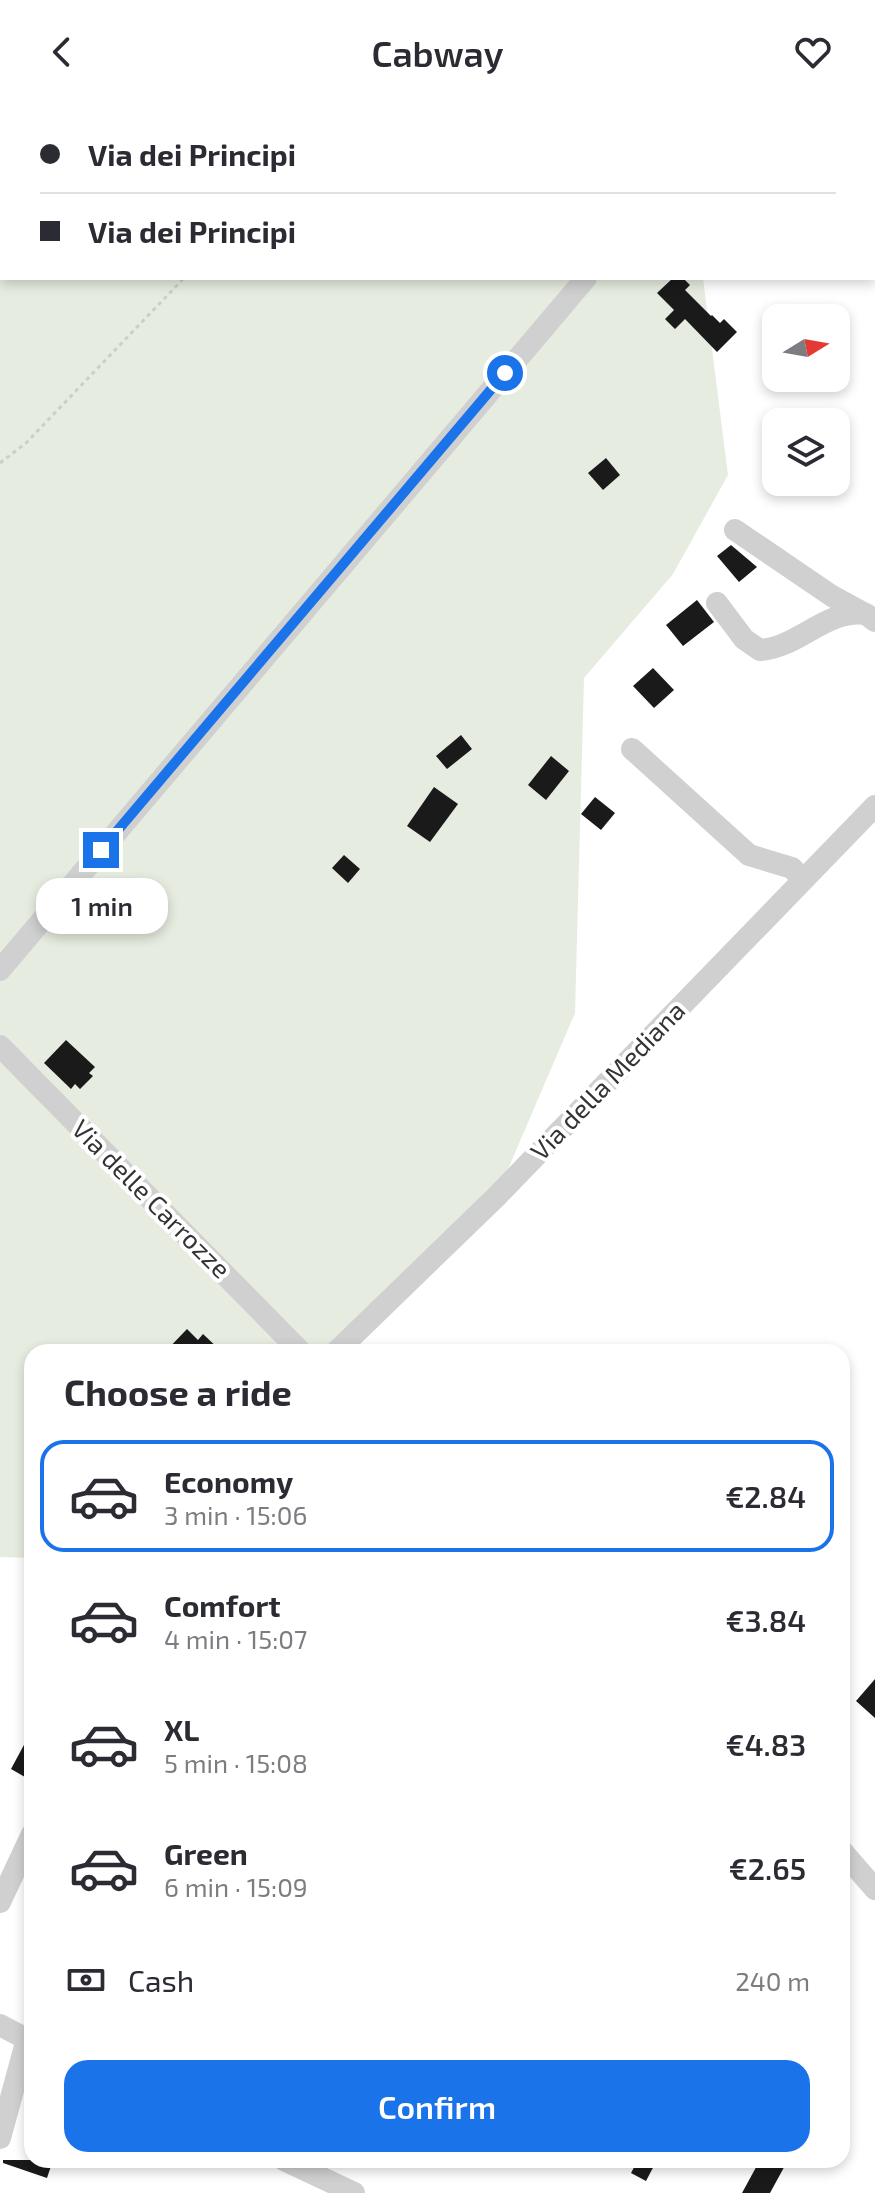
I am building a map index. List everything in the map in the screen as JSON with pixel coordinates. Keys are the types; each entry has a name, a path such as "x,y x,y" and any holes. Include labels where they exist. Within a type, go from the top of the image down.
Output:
{"street":[{"path":"0,970 584,280"},
{"path":"735,530 870,618"},
{"path":"717,603 744,639 760,650 778,646 842,615 870,618"},
{"path":"632,749 749,855 792,868 803,880"},
{"name":"Via della Mediana","path":"344,1344 496,1197 875,806"},
{"name":"Via delle Carrozze","path":"0,1046 293,1344"},
{"path":"0,1902 24,1851"},
{"path":"850,1860 875,1889"},
{"path":"0,2025 24,2037"},
{"path":"0,2138 24,2057"},
{"path":"301,2168 354,2193"}],"path":[{"path":"0,463 26,443 182,280"}],"shaded area":[{"path":"0,280 703,280 728,475 673,574 584,678 575,1013 496,1197 344,1344 24,1344 24,1558 0,1557"}],"building":[{"path":"671,280 685,280 690,285 685,290 711,316 720,323 724,319 737,332 717,352 685,319 675,329 665,319 674,310 657,293"},
{"path":"606,458 620,475 603,490 588,473"},
{"path":"731,545 757,567 739,582 717,556"},
{"path":"697,600 714,622 683,646 666,625"},
{"path":"653,668 674,690 654,708 633,686"},
{"path":"461,735 472,749 447,769 436,756"},
{"path":"551,756 569,771 546,800 528,785"},
{"path":"434,787 458,804 430,842 407,826"},
{"path":"595,797 615,813 601,830 581,814"},
{"path":"344,855 360,869 348,883 332,868"},
{"path":"66,1040 95,1067 89,1073 93,1076 80,1089 75,1084 71,1089 44,1063"},
{"path":"187,1329 198,1340 203,1334 214,1344 173,1344"},
{"path":"875,1679 875,1718 856,1701"},
{"path":"24,1745 24,1776 11,1769"},
{"path":"3,2160 24,2160 24,2168 50,2168 47,2178 3,2163"},
{"path":"634,2168 653,2168 646,2181 631,2173"},
{"path":"756,2168 784,2168 770,2193 742,2193"}],"route":[{"path":"101,850 505,373"}]}
